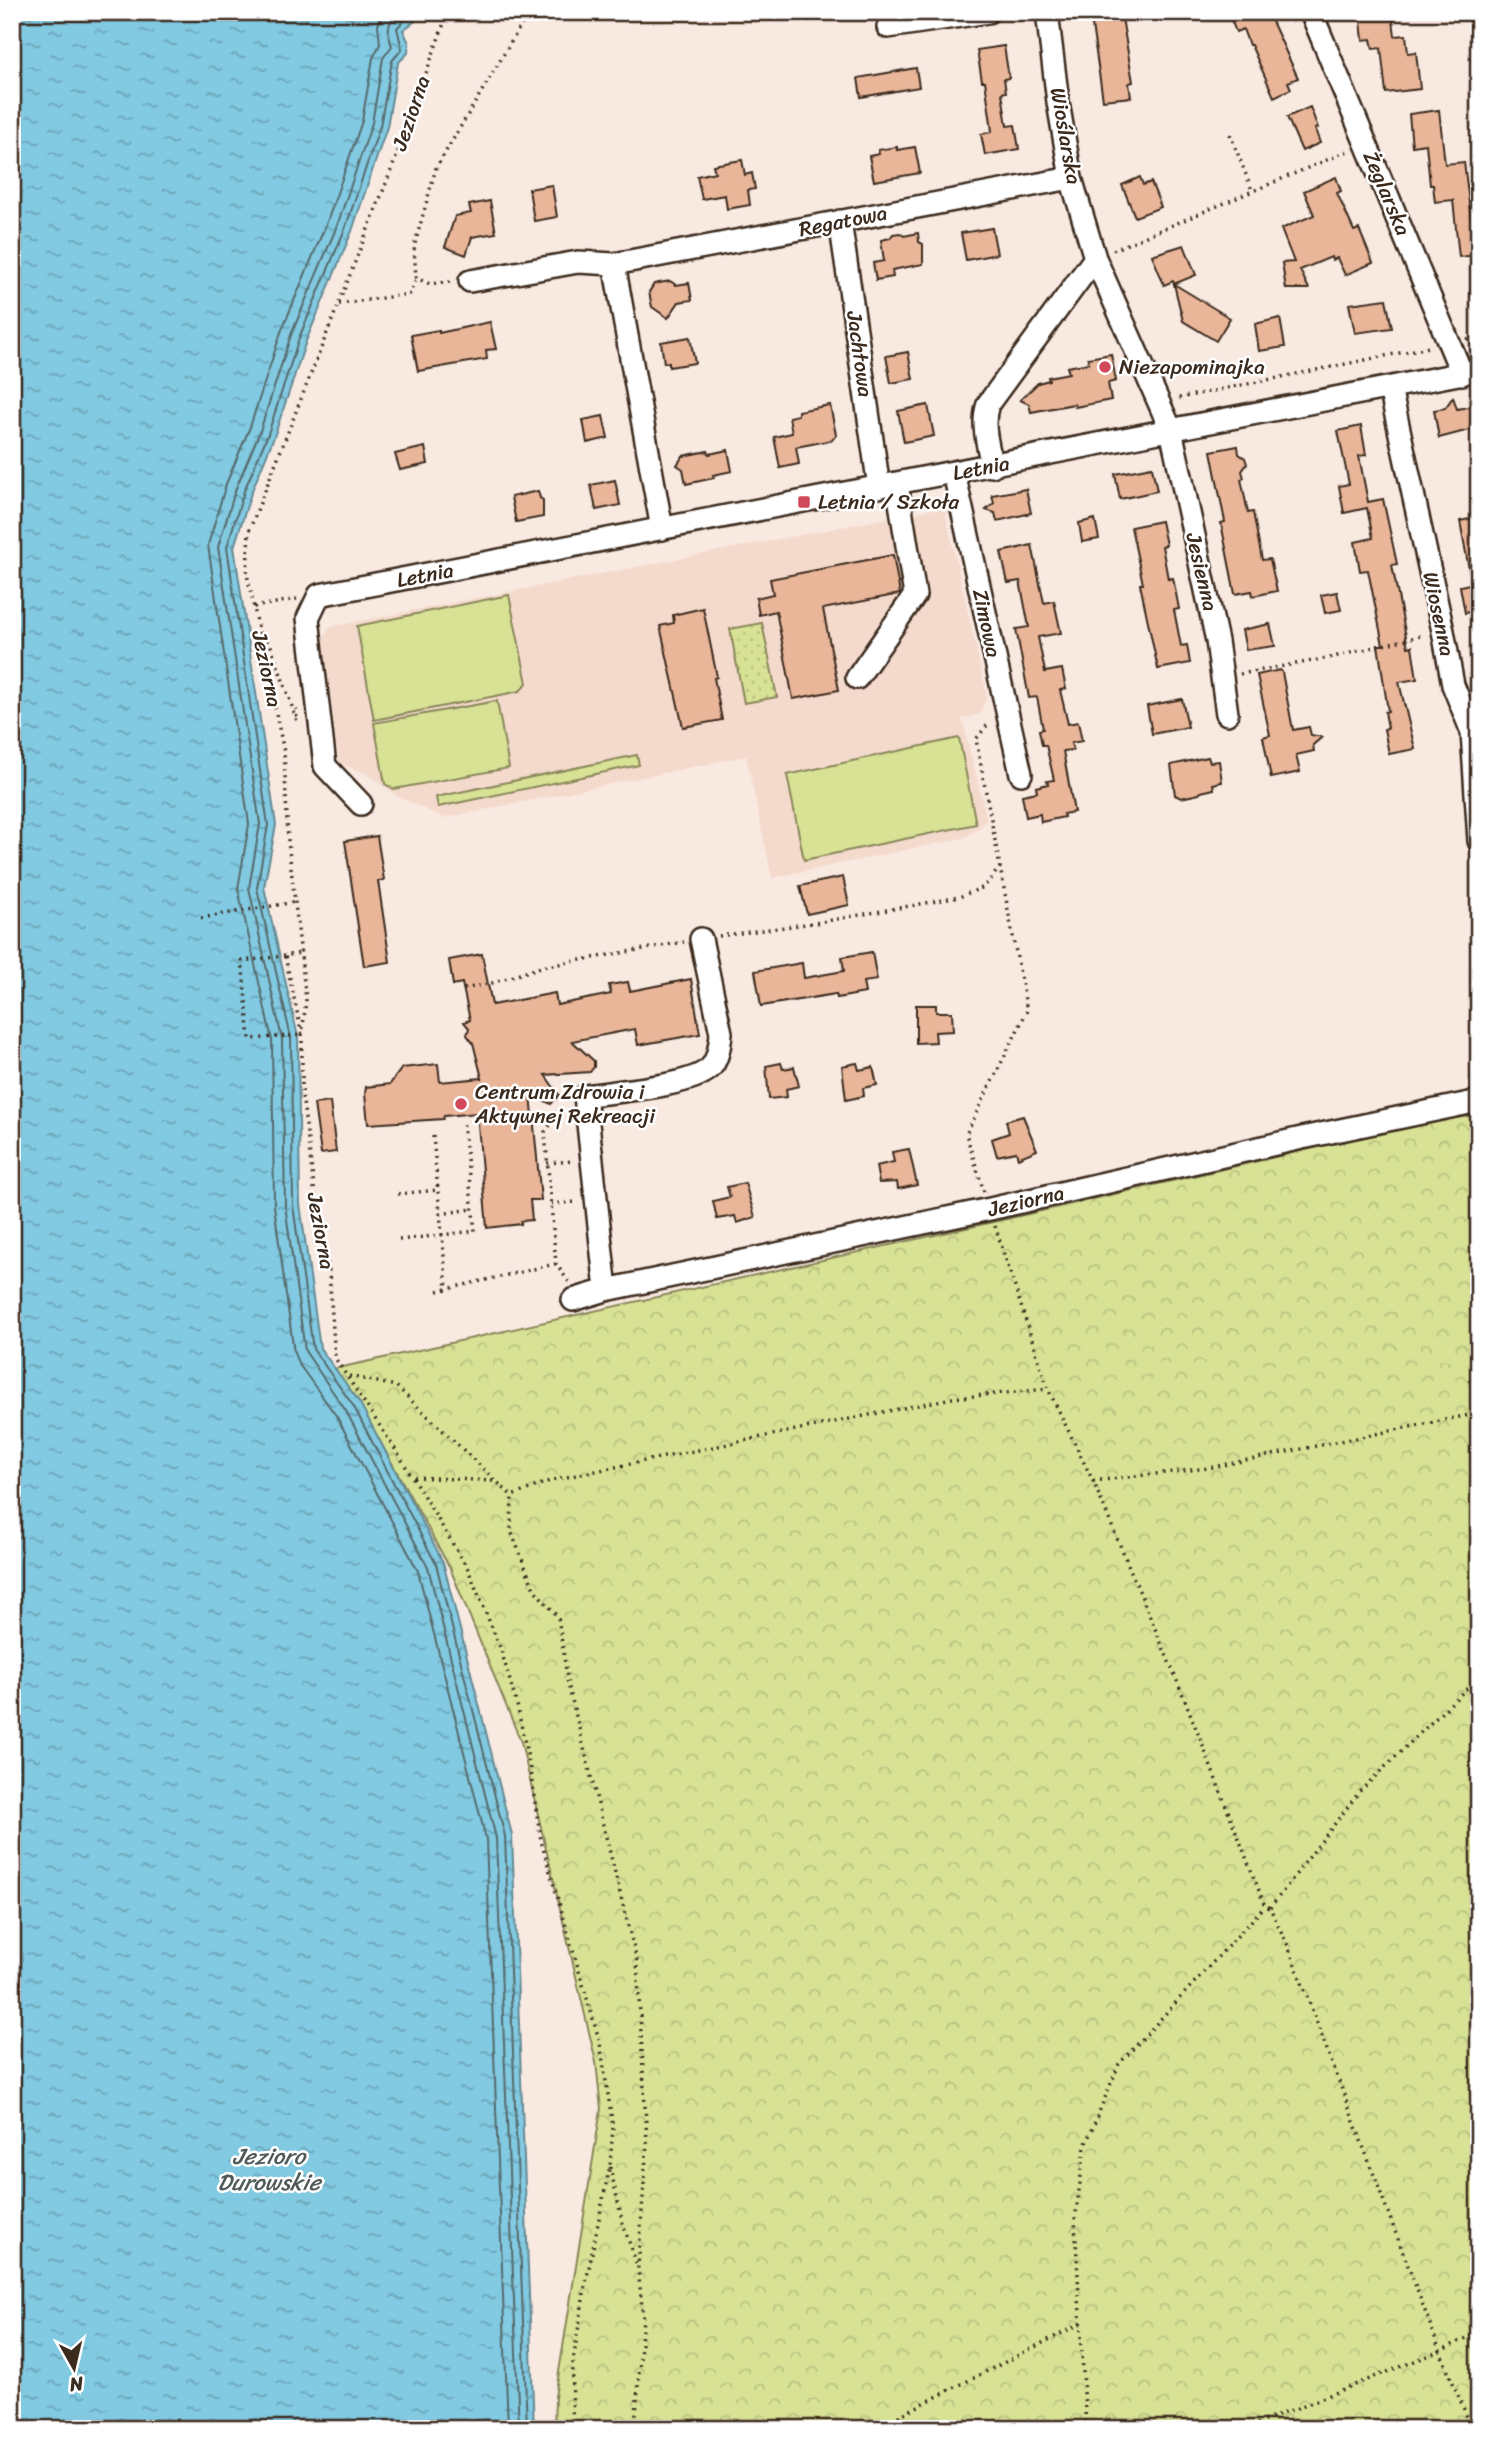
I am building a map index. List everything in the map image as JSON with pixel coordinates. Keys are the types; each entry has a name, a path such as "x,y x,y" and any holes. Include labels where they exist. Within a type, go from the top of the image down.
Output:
{"street":[{"path":"888,27 988,12"},
{"name":"Wioślarska","path":"1047,12 1071,178 1095,258 1171,430"},
{"name":"Żeglarska","path":"1311,12 1450,343 1471,372"},
{"name":"Regatowa","path":"470,281 578,262 614,264 1071,178"},
{"name":"Jachtowa","path":"840,221 888,485 915,595 858,678"},
{"path":"992,466 985,426 988,404 1095,258"},
{"path":"614,264 662,529"},
{"name":"Letnia","path":"361,804 325,766 308,618 319,595 1471,372"},
{"name":"Wiosenna","path":"1390,388 1453,685 1472,732 1479,841"},
{"name":"Jesienna","path":"1171,430 1217,641 1227,714"},
{"name":"Zimowa","path":"954,473 1021,774"},
{"path":"606,1290 585,1096 690,1080 710,1069 720,1049 721,1034 702,939"},
{"name":"Jeziorna","path":"577,1298 1479,1101"}],"path":[{"name":"Jeziorna","path":"349,1376 335,1358 330,1272 317,1211 302,1094 302,1035 306,1000 288,841 284,752 247,574 249,531 394,163 448,12"},
{"path":"338,304 410,294 416,278 414,247 436,168 529,12"},
{"path":"1230,134 1252,190"},
{"path":"1095,258 1366,144"},
{"path":"416,278 430,284 470,281"},
{"path":"1159,405 1179,398 1479,337"},
{"path":"254,607 291,600"},
{"path":"1222,677 1329,657 1443,631"},
{"path":"261,636 270,643 297,720 296,693"},
{"path":"1005,705 975,739 1027,1011 966,1134 1048,1390 1093,1481 1185,1700 1265,1906 1270,1908 1288,1946 1440,2351 1472,2429"},
{"path":"464,989 541,967 959,897 984,887 1001,866"},
{"path":"201,918 295,902"},
{"path":"285,956 302,1035 250,1039 242,961 301,953"},
{"path":"400,1240 475,1231 463,1121"},
{"path":"550,1125 545,1132 556,1264 577,1298"},
{"path":"433,1136 447,1289"},
{"path":"547,1163 592,1159"},
{"path":"398,1194 438,1190"},
{"path":"551,1204 596,1200"},
{"path":"440,1214 472,1209"},
{"path":"438,1291 556,1264"},
{"path":"349,1376 468,1569 501,1650 530,1763 541,1842 600,2043 613,2127 610,2165 584,2287 573,2362 572,2429"},
{"path":"349,1376 396,1386 512,1496 511,1531 534,1589 558,1617 568,1684 637,1961 647,2132 638,2268 643,2318 635,2429"},
{"path":"512,1496 552,1480 939,1401 1048,1390"},
{"path":"1093,1481 1208,1468 1479,1413"},
{"path":"413,1477 496,1481"},
{"path":"1270,1908 1360,1791 1465,1690 1479,1680"},
{"path":"1086,2429 1075,2220 1084,2146 1119,2064 1265,1906"},
{"path":"610,2165 623,2224 638,2268"},
{"path":"873,2429 1080,2324"},
{"path":"1244,2429 1440,2351 1479,2332"}],"shaded area":[{"path":"944,507 987,696 980,714 962,719 987,819 978,829 963,838 772,878 746,756 444,818 397,796 364,772 339,764 323,639 329,627"}],"green space":[{"path":"509,595 527,683 520,691 374,720 357,626"},
{"path":"762,623 777,697 744,703 730,629"},
{"path":"497,701 509,768 394,789 385,784 374,723"},
{"path":"959,738 976,824 804,860 787,775"},
{"path":"637,755 639,765 438,807 436,797"},
{"path":"1479,1110 1479,2429 554,2429 555,2397 601,2109 596,2062 521,1742 450,1568 360,1405 334,1369"}],"water":[{"name":"Jezioro Durowskie","path":"12,12 420,12 415,21 403,30 409,43 408,53 398,63 387,127 352,231 306,341 234,547 276,825 264,887 298,1037 300,1204 320,1348 360,1403 443,1562 512,1835 534,2429 12,2429"}],"building":[{"path":"1090,12 1121,12 1133,82 1129,83 1131,97 1103,100"},
{"path":"1228,12 1281,12 1270,17 1298,78 1288,82 1291,89 1274,97 1243,29 1236,32"},
{"path":"1360,12 1392,12 1395,36 1406,35 1408,53 1416,52 1420,89 1386,93 1381,48 1373,49 1371,39 1363,40"},
{"path":"1004,46 1009,78 1004,79 1006,92 1002,93 1007,126 1015,125 1019,149 985,155 981,134 992,132 985,81 982,81 977,50"},
{"path":"916,68 919,87 861,97 858,78"},
{"path":"1310,107 1320,143 1302,151 1287,117"},
{"path":"1439,110 1445,164 1464,162 1471,219 1479,218 1479,255 1459,257 1453,200 1435,202 1433,185 1430,185 1426,144 1412,146 1409,114"},
{"path":"897,147 897,150 915,147 920,173 874,181 869,156 879,154 878,150"},
{"path":"742,160 745,175 752,173 755,189 748,190 750,205 727,209 725,195 702,199 697,176 715,172 713,165"},
{"path":"1140,177 1143,185 1151,182 1161,207 1135,217 1122,185"},
{"path":"1336,177 1341,191 1337,193 1354,231 1359,229 1373,263 1345,275 1337,258 1332,260 1331,257 1300,270 1309,289 1286,289 1282,263 1294,262 1281,229 1314,215 1304,191"},
{"path":"552,185 557,217 534,221 529,189"},
{"path":"490,201 496,233 472,237 466,255 445,247 455,216 471,213 469,205"},
{"path":"992,228 997,254 966,260 961,233"},
{"path":"900,233 904,236 918,233 919,242 923,244 923,264 892,270 893,277 876,280 873,263 884,261 881,240"},
{"path":"1184,245 1196,275 1164,285 1152,255"},
{"path":"670,281 676,285 689,283 692,300 679,302 668,318 652,307 649,292 654,284"},
{"path":"1174,284 1230,318 1216,341 1183,321"},
{"path":"1386,299 1392,328 1355,333 1349,304"},
{"path":"1280,318 1285,347 1259,351 1255,324"},
{"path":"490,322 496,349 486,350 487,359 418,371 411,335 439,330 439,333"},
{"path":"690,337 695,363 669,367 669,362 664,363 661,342"},
{"path":"908,352 913,379 891,383 886,356"},
{"path":"1111,354 1116,381 1108,383 1111,400 1031,412 1029,404 1020,400 1038,383 1049,380 1048,377 1069,373 1067,367 1089,363 1088,358"},
{"path":"1453,397 1457,409 1479,405 1471,419 1473,429 1439,438 1434,410 1445,408"},
{"path":"830,405 836,435 832,440 796,447 799,464 780,468 774,437 792,433 789,417 798,415 798,411"},
{"path":"928,405 934,436 904,442 898,411"},
{"path":"603,416 608,438 587,443 583,420"},
{"path":"1361,426 1366,455 1359,456 1368,502 1383,499 1397,564 1392,565 1408,647 1412,646 1417,679 1399,682 1415,749 1389,754 1384,729 1388,728 1385,712 1388,711 1378,645 1383,645 1368,570 1360,571 1355,542 1373,538 1367,508 1344,513 1339,486 1349,484 1338,431"},
{"path":"1238,446 1239,454 1245,458 1247,464 1242,471 1244,478 1241,479 1248,513 1253,512 1262,560 1270,559 1277,591 1253,596 1252,591 1235,594 1211,451"},
{"path":"425,447 428,464 400,470 395,454"},
{"path":"728,450 732,471 686,484 683,469 677,465 683,456"},
{"path":"1152,467 1157,491 1120,499 1115,474"},
{"path":"615,480 620,505 596,510 591,485"},
{"path":"1026,489 1031,513 997,521 995,513 986,510 994,503 992,495"},
{"path":"538,491 543,500 543,517 516,522 511,497"},
{"path":"1479,517 1479,580 1471,580 1460,521"},
{"path":"1095,519 1099,539 1082,542 1079,523"},
{"path":"1161,521 1168,579 1173,578 1179,609 1174,610 1181,646 1187,645 1190,663 1158,669 1131,527"},
{"path":"1032,545 1044,603 1054,601 1061,633 1038,637 1045,672 1062,669 1066,689 1060,690 1068,724 1078,722 1082,741 1071,743 1073,750 1063,751 1074,812 1041,822 1040,814 1026,817 1022,795 1037,792 1036,787 1054,780 1046,745 1042,745 1039,730 1043,729 1037,697 1029,698 1016,629 1029,627 1020,581 1008,583 1001,552"},
{"path":"893,555 900,594 823,609 839,690 793,699 776,611 759,615 756,598 773,594 770,579"},
{"path":"1479,582 1479,610 1465,613 1460,586"},
{"path":"1337,592 1341,610 1325,613 1321,595"},
{"path":"703,608 717,677 714,678 722,720 683,727 660,626 674,623 673,615"},
{"path":"1270,624 1275,646 1246,650 1242,630"},
{"path":"1280,670 1293,730 1309,727 1311,735 1322,737 1313,745 1314,751 1296,755 1300,772 1271,778 1263,737 1270,735 1257,675"},
{"path":"1182,699 1188,727 1152,734 1147,706"},
{"path":"1208,757 1210,762 1219,761 1222,782 1213,784 1214,789 1199,794 1181,798 1175,795 1171,765"},
{"path":"377,836 384,880 378,881 390,962 364,966 345,841"},
{"path":"843,877 849,905 807,914 800,886"},
{"path":"872,952 877,980 863,982 865,993 837,998 836,994 761,1006 755,971 802,963 804,978 844,971 842,957"},
{"name":"Centrum Zdrowia i Aktywnej Rekreacji","path":"482,954 492,1005 555,993 557,1005 611,994 609,985 628,982 630,991 691,979 700,1034 638,1045 635,1029 572,1041 594,1061 594,1067 590,1072 545,1075 559,1095 551,1104 531,1094 541,1200 530,1200 532,1220 487,1228 477,1113 444,1116 443,1119 368,1124 365,1094 366,1087 390,1084 402,1068 438,1064 440,1082 482,1078 473,1043 467,1035 469,1028 464,1022 470,1020 462,983 453,985 449,960"},
{"path":"916,1005 936,1005 936,1012 952,1012 953,1031 935,1032 936,1042 916,1043"},
{"path":"781,1063 783,1069 794,1067 799,1086 786,1089 787,1097 769,1099 766,1066"},
{"path":"857,1063 859,1070 873,1067 877,1085 863,1088 864,1096 846,1100 842,1066"},
{"path":"330,1102 336,1152 321,1154 314,1104"},
{"path":"1023,1116 1037,1150 1018,1158 1016,1152 997,1156 992,1139 1009,1133 1006,1121"},
{"path":"909,1149 917,1185 898,1189 897,1182 879,1183 876,1166 894,1162 892,1152"},
{"path":"745,1183 755,1217 737,1223 735,1216 717,1219 713,1201 730,1197 727,1187"}],"place":[{"name":"Niezapominajka","path":"1105,367"},
{"name":"Letnia / Szkoła","path":"804,502"},
{"name":"Centrum Zdrowia i Aktywnej Rekreacji","path":"461,1104"}]}
